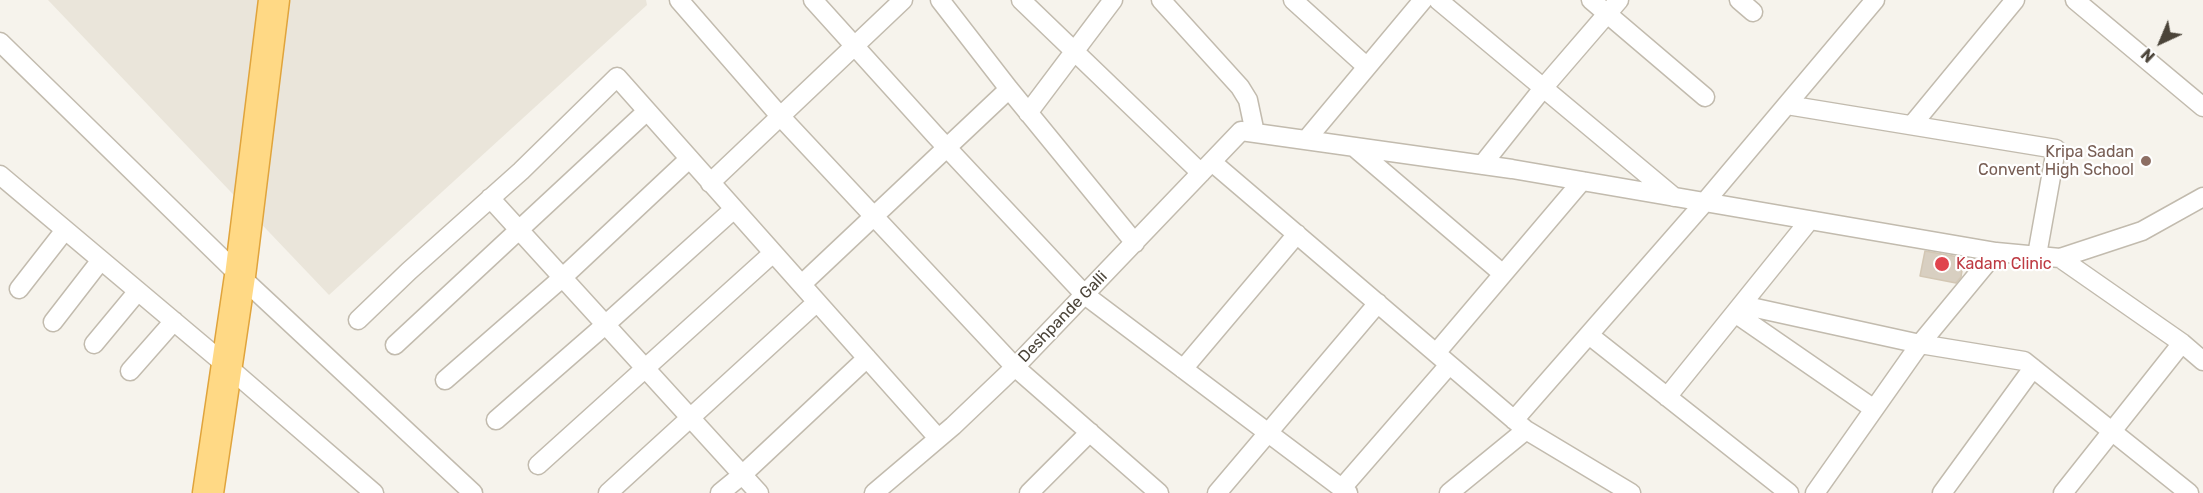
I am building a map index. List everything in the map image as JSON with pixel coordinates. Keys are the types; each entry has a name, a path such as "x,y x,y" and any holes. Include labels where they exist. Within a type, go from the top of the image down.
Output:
{"highway":[{"path":"208,493 240,276 274,0"}],"street":[{"path":"679,0 780,116 1015,367 1159,493"},
{"path":"813,0 1085,295 1345,491 1503,274 1582,182"},
{"path":"710,183 903,0"},
{"path":"940,0 1028,113 1135,243"},
{"path":"1021,0 1075,51 1207,167 1297,234 1520,425 1631,493"},
{"path":"1028,113 1113,0"},
{"path":"1161,0 1240,87 1248,100 1248,132 1482,165 1996,252 2060,258 2142,231 2203,197"},
{"path":"1293,0 1367,67"},
{"path":"1306,140 1423,0"},
{"path":"1438,0 1674,198"},
{"path":"1591,0 1613,7 1705,97"},
{"path":"1449,493 1520,425 1589,335 1875,0"},
{"path":"1912,125 2015,0"},
{"path":"2075,0 2203,107"},
{"path":"1482,165 1544,87 1613,7"},
{"path":"0,42 240,276 466,491"},
{"path":"358,320 617,77 938,438"},
{"path":"802,284 1009,89"},
{"path":"1787,105 2056,149 2037,255"},
{"path":"396,345 647,111"},
{"name":"Deshpande Galli","path":"874,493 1015,367 1207,167 1248,132"},
{"path":"1354,147 1503,274"},
{"path":"445,380 562,278 689,159"},
{"path":"0,175 374,493"},
{"path":"490,198 759,493"},
{"path":"496,420 734,209"},
{"path":"1667,397 1809,221"},
{"path":"19,289 65,230"},
{"path":"1183,369 1297,234"},
{"path":"1815,493 1920,344 1996,252"},
{"path":"538,465 773,253"},
{"path":"2060,258 2182,343 2203,361"},
{"path":"53,322 101,260"},
{"path":"94,344 138,291"},
{"path":"608,493 817,302"},
{"path":"1217,493 1378,303"},
{"path":"1738,309 1920,344 2024,361 2185,492"},
{"path":"1738,309 1874,409"},
{"path":"130,371 174,321"},
{"path":"1589,335 1789,493"},
{"path":"2063,493 2182,343"},
{"path":"720,493 867,358"},
{"path":"1948,491 2033,368"},
{"path":"1029,493 1090,432"}],"shaded area":[{"path":"48,0 646,0 647,5 329,295"}],"building":[{"path":"1925,251 1964,258 1961,277 1956,283 1920,276"}],"place":[{"name":"Kripa Sadan Convent High School","path":"2146,161"},
{"name":"Kadam Clinic","path":"1942,264"}]}
